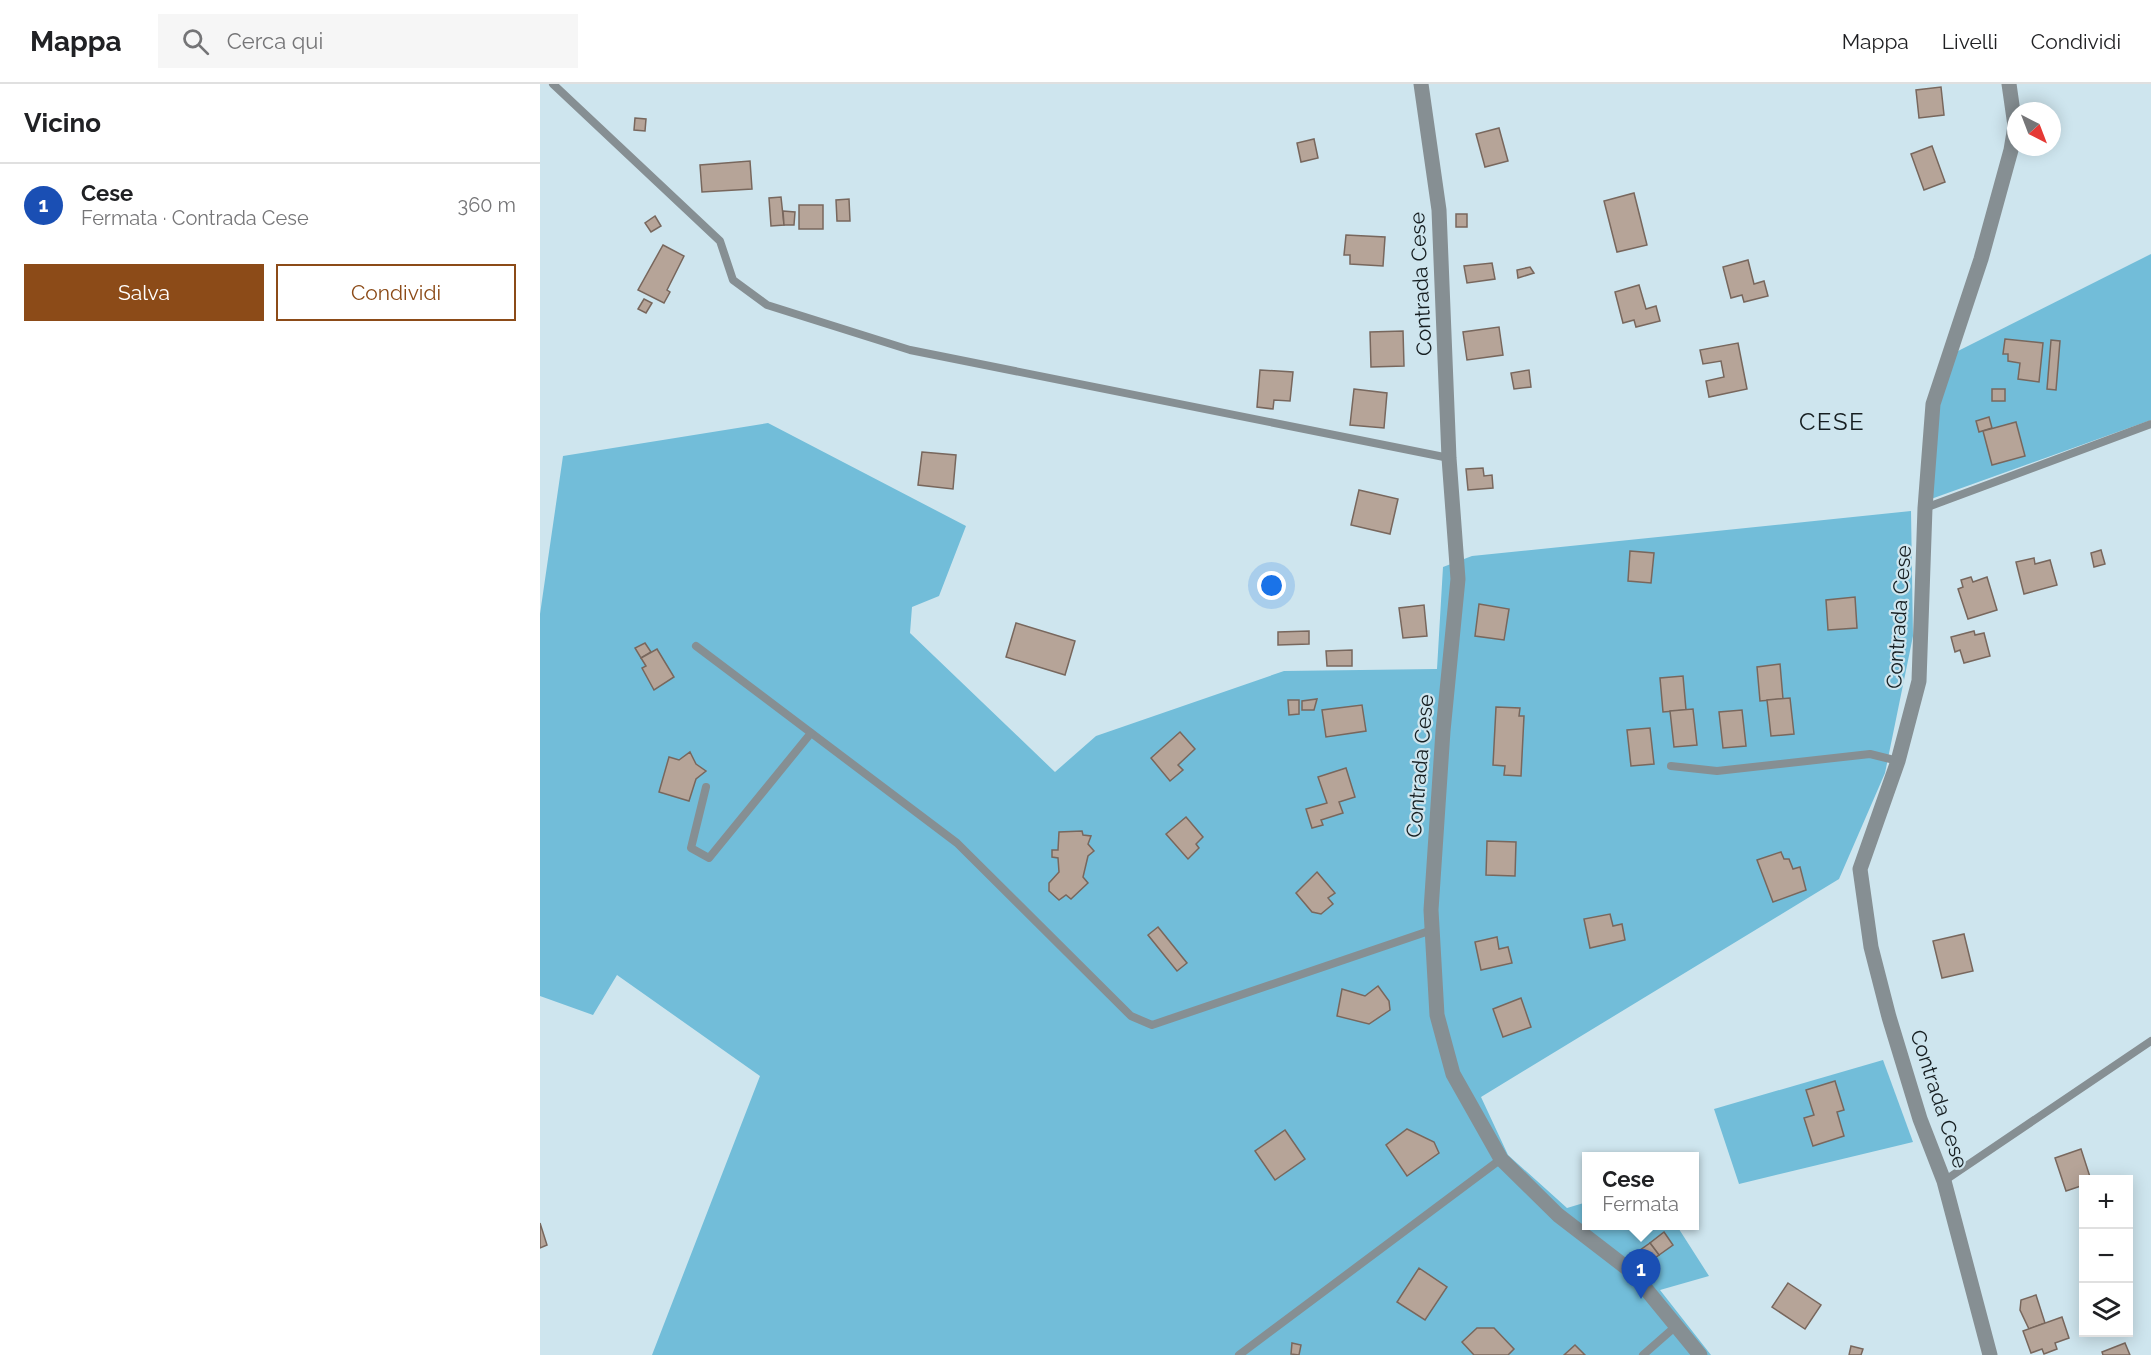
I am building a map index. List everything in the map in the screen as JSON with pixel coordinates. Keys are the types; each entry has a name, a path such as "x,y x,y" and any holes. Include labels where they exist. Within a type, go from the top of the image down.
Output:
{"street":[{"name":"Contrada Cese","path":"1421,84 1439,210 1449,458 1458,579 1436,820 1431,910 1437,1014 1453,1074 1501,1159 1558,1215 1632,1272 1700,1355"},
{"name":"Contrada Cese","path":"1990,1355 1944,1180 1920,1119 1889,1017 1871,947 1860,869 1898,761 1919,681 1933,404 1981,259 2011,150 2014,126 2009,84"}],"lane":[{"path":"553,84 720,241 733,279 767,305 909,350 1449,458"},
{"path":"1926,508 2151,424"},
{"path":"696,646 957,843 1131,1016 1152,1025 1432,930"},
{"path":"706,787 691,848 709,858 811,733"},
{"path":"1671,766 1717,771 1870,754 1898,761"},
{"path":"1944,1180 2151,1041"},
{"path":"1239,1355 1501,1159"},
{"path":"1643,1355 1676,1326"}],"shaded area":[{"path":"2151,254 2151,420 1931,499 1940,401 1956,352"},
{"path":"768,423 966,526 939,596 912,607 910,633 1055,772 1096,736 1284,671 1437,669 1443,567 1472,556 1911,511 1913,636 1885,773 1839,879 1481,1097 1508,1155 1567,1208 1582,1204 1582,1230 1680,1230 1709,1276 1660,1290 1711,1355 652,1355 760,1076 617,975 593,1015 540,996 540,614 563,456"},
{"path":"1883,1060 1913,1142 1739,1184 1714,1109"}],"building":[{"path":"1941,87 1944,115 1919,118 1916,90"},
{"path":"635,118 646,119 645,131 634,130"},
{"path":"1499,128 1508,161 1485,167 1476,134"},
{"path":"1314,139 1318,158 1301,162 1297,143"},
{"path":"1932,146 1945,182 1924,190 1911,154"},
{"path":"750,161 752,189 702,192 700,165"},
{"path":"1634,193 1647,245 1617,252 1604,201"},
{"path":"781,197 784,225 771,226 769,198"},
{"path":"849,199 850,221 837,221 836,200"},
{"path":"799,205 823,205 823,229 799,229"},
{"path":"783,211 795,212 794,225 784,225"},
{"path":"1456,214 1467,214 1467,227 1456,227"},
{"path":"655,216 661,226 651,232 645,223"},
{"path":"1346,235 1385,237 1383,266 1350,264 1350,255 1344,255"},
{"path":"663,245 684,256 667,290 670,292 664,303 638,290"},
{"path":"1748,260 1754,284 1764,281 1768,296 1744,302 1742,295 1731,298 1723,267"},
{"path":"1492,263 1495,279 1467,283 1464,266"},
{"path":"1530,267 1534,273 1518,278 1517,270"},
{"path":"1639,285 1646,309 1656,306 1660,321 1636,327 1634,320 1623,323 1615,292"},
{"path":"644,299 652,303 646,313 638,309"},
{"path":"1499,327 1503,355 1467,360 1463,332"},
{"path":"1403,331 1404,366 1371,367 1370,332"},
{"path":"2005,339 2043,343 2039,382 2018,379 2020,363 2008,361 2008,354 2003,354"},
{"path":"2051,340 2060,341 2056,390 2047,389"},
{"path":"1738,343 1747,389 1709,397 1706,381 1724,377 1721,361 1703,364 1700,350"},
{"path":"1260,370 1293,372 1290,401 1274,400 1273,409 1257,407"},
{"path":"1529,370 1531,387 1514,389 1511,373"},
{"path":"1354,389 1387,393 1384,428 1350,425"},
{"path":"1992,389 2005,389 2005,401 1992,401"},
{"path":"1989,417 1992,428 1979,432 1976,421"},
{"path":"2016,422 2025,456 1992,465 1983,431"},
{"path":"922,452 956,455 953,489 918,485"},
{"path":"1483,468 1484,476 1492,475 1493,488 1468,490 1466,469"},
{"path":"1359,490 1398,499 1390,534 1351,525"},
{"path":"2101,550 2105,564 2094,567 2091,553"},
{"path":"1630,551 1654,553 1651,583 1628,581"},
{"path":"2034,558 2035,564 2050,560 2057,585 2024,594 2016,562"},
{"path":"1971,577 1973,582 1987,577 1997,610 1968,619 1958,589 1963,587 1961,580"},
{"path":"1855,597 1857,628 1828,630 1826,600"},
{"path":"1479,604 1509,609 1504,640 1475,636"},
{"path":"1424,605 1427,636 1403,638 1399,608"},
{"path":"1016,623 1075,641 1065,675 1006,657"},
{"path":"1309,631 1309,644 1278,645 1278,632"},
{"path":"1974,631 1975,635 1984,633 1990,656 1964,663 1960,650 1955,652 1951,637"},
{"path":"645,643 651,652 641,658 635,648"},
{"path":"657,649 674,677 654,690 642,668 646,666 641,658"},
{"path":"1352,650 1352,666 1327,666 1326,651"},
{"path":"1780,664 1783,699 1760,701 1757,667"},
{"path":"1683,676 1686,710 1663,712 1660,678"},
{"path":"1790,698 1794,734 1771,736 1767,700"},
{"path":"1317,699 1314,710 1302,710 1302,701"},
{"path":"1288,700 1299,700 1299,714 1289,715"},
{"path":"1362,705 1366,731 1326,737 1322,710"},
{"path":"1496,707 1520,708 1519,716 1524,716 1521,776 1504,775 1505,766 1493,765"},
{"path":"1693,709 1697,745 1674,747 1670,711"},
{"path":"1742,710 1746,746 1723,748 1719,712"},
{"path":"1650,728 1654,764 1631,766 1627,730"},
{"path":"1180,732 1195,749 1178,765 1183,770 1170,781 1151,758"},
{"path":"690,752 696,764 706,771 696,779 689,801 659,792 669,757 679,760"},
{"path":"1346,768 1355,797 1339,802 1343,813 1321,820 1323,825 1312,828 1306,809 1327,803 1318,777"},
{"path":"1186,817 1203,837 1196,844 1199,848 1188,859 1166,834"},
{"path":"1082,831 1083,835 1091,836 1088,844 1094,851 1088,856 1083,877 1088,883 1071,899 1066,895 1059,900 1049,891 1049,883 1059,872 1058,858 1052,857 1052,850 1058,850 1059,832"},
{"path":"1487,841 1516,842 1515,876 1486,875"},
{"path":"1781,852 1784,859 1789,859 1793,869 1800,867 1806,890 1773,902 1757,860"},
{"path":"1317,872 1335,893 1328,898 1333,904 1321,914 1312,912 1296,893"},
{"path":"1610,914 1613,926 1622,924 1625,940 1590,948 1584,919"},
{"path":"1158,927 1187,963 1177,971 1148,935"},
{"path":"1964,934 1973,971 1942,978 1933,941"},
{"path":"1497,937 1499,949 1508,947 1512,963 1481,970 1475,942"},
{"path":"1378,986 1389,1001 1390,1010 1369,1024 1337,1016 1342,989 1365,996"},
{"path":"1521,998 1531,1027 1503,1037 1493,1009"},
{"path":"1835,1081 1844,1110 1837,1112 1844,1136 1813,1146 1804,1118 1814,1115 1806,1090"},
{"path":"1407,1129 1434,1142 1439,1153 1407,1176 1386,1145"},
{"path":"1285,1130 1305,1159 1275,1180 1255,1151"},
{"path":"2081,1149 2089,1175 2079,1175 2079,1187 2066,1191 2055,1158"},
{"path":"540,1223 547,1245 540,1248"},
{"path":"1664,1232 1673,1245 1659,1255 1650,1243"},
{"path":"1650,1243 1659,1255 1645,1265 1636,1253"},
{"path":"1419,1268 1447,1287 1425,1320 1397,1302"},
{"path":"1788,1283 1821,1305 1805,1329 1772,1307"},
{"path":"2036,1295 2045,1323 2029,1329 2020,1310 2021,1300"},
{"path":"2062,1317 2069,1338 2055,1343 2057,1349 2044,1354 2042,1349 2031,1353 2023,1331"},
{"path":"1477,1328 1494,1328 1514,1349 1508,1355 1474,1355 1462,1342"},
{"path":"1292,1343 1301,1345 1299,1355 1291,1354"},
{"path":"2125,1343 2130,1355 2103,1355 2102,1352"},
{"path":"1575,1345 1585,1355 1564,1355"},
{"path":"1851,1346 1863,1349 1861,1355 1849,1355"}],"place":[{"name":"Cese","path":"1641,1299"}],"district":[{"name":"CESE","path":"1832,422"}]}
